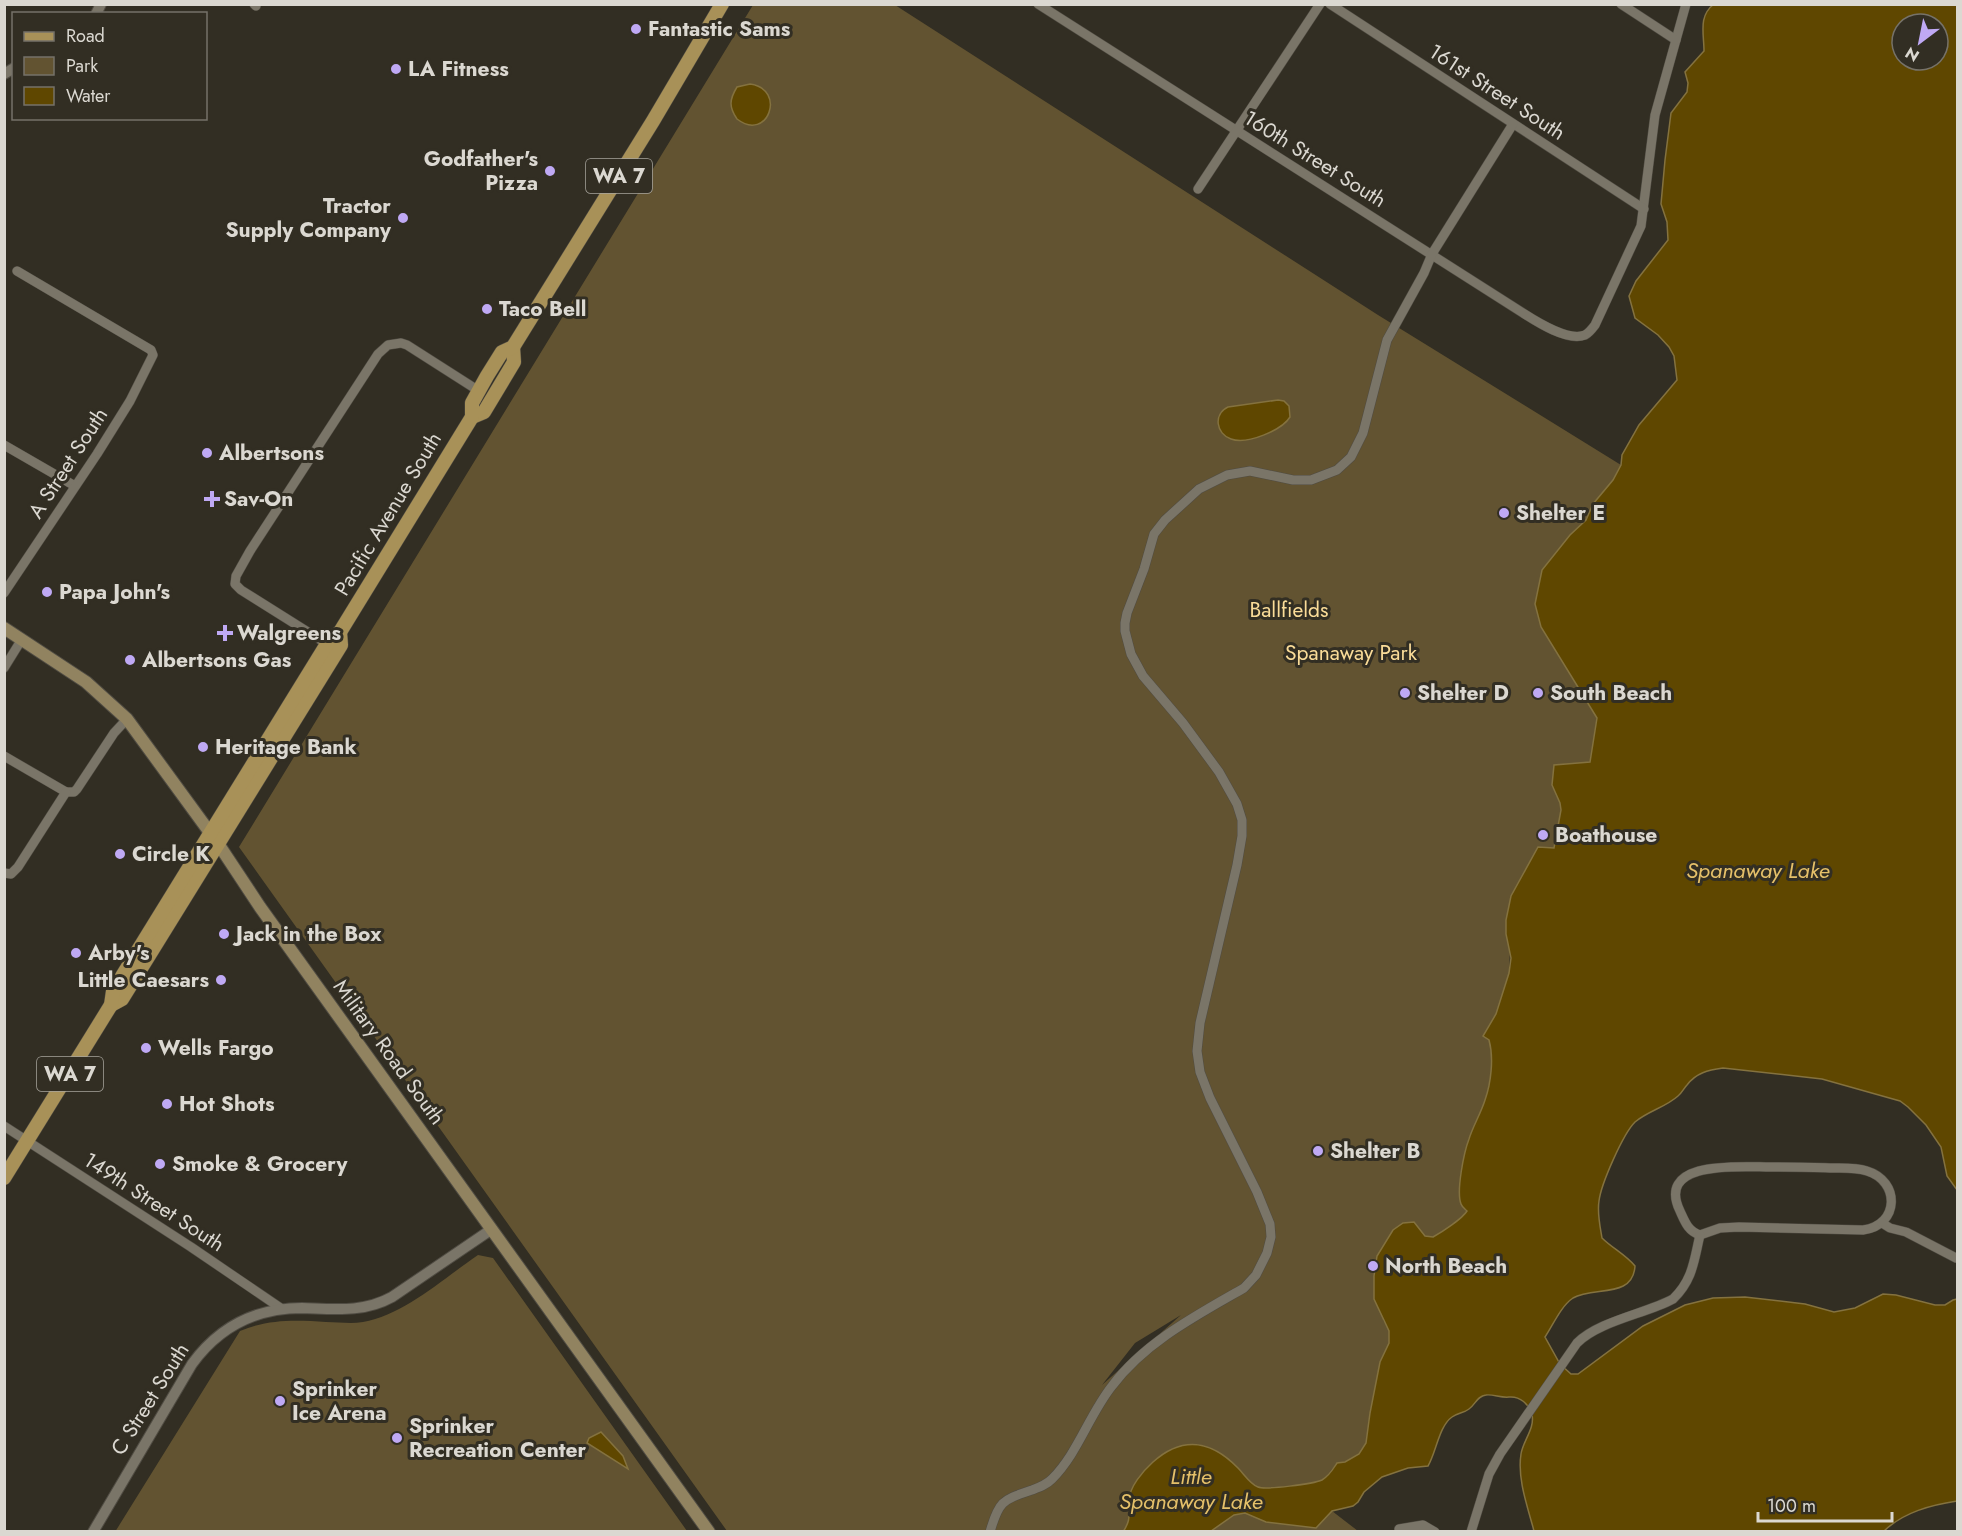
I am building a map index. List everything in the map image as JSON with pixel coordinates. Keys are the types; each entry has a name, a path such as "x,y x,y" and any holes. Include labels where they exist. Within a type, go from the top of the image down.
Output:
{"main road":[{"name":"Pacific Avenue South","path":"215,839 330,639 340,632 472,417 472,403 502,352 513,346 653,121 722,4"},
{"name":"Pacific Avenue South","path":"472,417 484,411 514,362 513,346"},
{"name":"Military Road South","path":"4,628 86,682 127,719 709,1532"},
{"name":"Pacific Avenue South","path":"4,1178 111,1005 113,991 341,645 340,632"}],"street":[{"name":"160th Street South","path":"1038,4 1053,9 1236,131 1548,328 1577,337 1589,332 1600,315 1638,235 1644,209"},
{"path":"1198,189 1320,4"},
{"name":"161st Street South","path":"1330,4 1644,209"},
{"path":"1621,4 1676,40"},
{"path":"1644,209 1655,115 1686,4"},
{"path":"990,1532 994,1515 1003,1502 1017,1494 1045,1485 1060,1470 1110,1388 1123,1372 1147,1350 1188,1320 1244,1288 1256,1275 1267,1253 1271,1237 1266,1212 1210,1098 1200,1071 1197,1051 1200,1023 1242,836 1240,811 1219,772 1183,723 1143,676 1131,654 1125,631 1127,613 1144,569 1154,534 1165,520 1199,489 1227,475 1250,471 1293,480 1311,480 1336,470 1351,457 1363,433 1387,340 1432,254 1514,124"},
{"name":"A Street South","path":"4,593 130,400 152,361 153,355 151,350 17,271"},
{"path":"327,644 235,584 236,576 250,551 384,347 401,343 407,345 479,391"},
{"path":"4,445 75,486"},
{"path":"4,668 22,639"},
{"path":"4,756 66,792 74,792 114,733 127,719"},
{"path":"8,874 18,867 66,792"},
{"name":"149th Street South","path":"4,1126 282,1309"},
{"path":"1709,1168 1846,1168 1867,1171 1884,1182 1890,1192 1889,1216 1874,1228 1863,1230 1726,1227 1700,1235 1687,1226 1676,1203 1675,1191 1679,1183 1687,1176 1709,1168"},
{"path":"1882,1223 1890,1228 1906,1232 1956,1258"},
{"name":"C Street South","path":"93,1532 199,1354 218,1335 230,1326 255,1314 282,1309 344,1310 379,1304 492,1229"},
{"path":"1471,1532 1489,1474 1516,1430 1577,1343 1587,1334 1673,1299 1692,1274 1700,1235"},
{"path":"1399,1529 1423,1525 1435,1532"}],"green space":[{"path":"753,5 895,5 1378,315 1621,465 1613,480 1593,504 1586,520 1570,535 1538,593 1535,604 1541,627 1597,718 1590,762 1552,785 1561,810 1554,849 1529,863 1511,896 1506,934 1510,947 1509,973 1496,1014 1484,1036 1489,1040 1491,1054 1489,1086 1467,1145 1461,1172 1460,1198 1461,1204 1467,1211 1433,1237 1425,1237 1421,1232 1383,1320 1389,1331 1389,1343 1380,1362 1366,1443 1359,1454 1345,1462 1337,1463 1324,1479 1332,1511 1358,1531 727,1531 239,847","holes":["1181,1315 1102,1385 1135,1343"]},
{"name":"Sprinker Recreation Center","path":"478,1255 493,1258 687,1531 115,1532 240,1331 261,1324 282,1321 354,1323 378,1318 423,1295"}],"water":[{"name":"Spanaway Lake","path":"1714,4 1957,5 1957,1190 1947,1176 1941,1147 1926,1125 1900,1101 1822,1079 1723,1068 1707,1071 1694,1078 1673,1100 1635,1122 1619,1148 1604,1183 1598,1206 1602,1238 1635,1266 1633,1276 1620,1287 1573,1298 1561,1311 1545,1337 1560,1364 1571,1374 1578,1374 1643,1326 1685,1305 1713,1298 1745,1297 1805,1304 1834,1312 1855,1308 1883,1294 1935,1305 1945,1305 1957,1299 1957,1501 1918,1510 1900,1519 1884,1531 1534,1531 1520,1473 1522,1449 1532,1425 1531,1411 1520,1399 1489,1395 1480,1397 1469,1409 1448,1421 1428,1466 1408,1468 1382,1477 1364,1492 1353,1506 1332,1511 1316,1528 1266,1522 1245,1513 1234,1515 1211,1531 1123,1532 1129,1520 1130,1496 1134,1485 1153,1462 1175,1448 1186,1445 1207,1447 1228,1459 1252,1484 1263,1488 1322,1480 1337,1463 1345,1462 1359,1454 1366,1443 1380,1362 1389,1343 1389,1331 1374,1299 1377,1256 1393,1230 1403,1223 1414,1222 1425,1236 1433,1237 1467,1211 1461,1205 1459,1190 1461,1171 1467,1145 1489,1086 1491,1047 1489,1040 1483,1036 1496,1014 1509,973 1511,958 1506,934 1506,920 1511,896 1538,847 1554,848 1561,810 1552,785 1554,765 1590,762 1597,718 1541,627 1535,604 1542,570 1570,535 1586,520 1593,504 1613,480 1621,465 1622,455 1639,425 1677,380 1674,356 1669,347 1658,335 1635,318 1629,296 1636,281 1668,240 1667,222 1661,204 1671,113 1687,92 1688,83 1685,72 1704,51 1703,26 1706,14"},
{"path":"750,84 761,88 768,95 770,104 769,112 764,120 748,125 737,119 732,111 731,100 737,87"},
{"path":"1284,401 1289,406 1290,417 1280,427 1246,440 1231,439 1222,433 1218,419 1223,410 1228,407"},
{"path":"601,1432 623,1456 628,1469 587,1443 589,1438"}],"place":[{"name":"Fantastic Sams","path":"636,29"},
{"name":"LA Fitness","path":"396,69"},
{"name":"Godfather's Pizza","path":"550,171"},
{"name":"Tractor Supply Company","path":"403,218"},
{"name":"Taco Bell","path":"487,309"},
{"name":"Albertsons","path":"207,453"},
{"name":"Sav-On","path":"212,499"},
{"name":"Shelter E","path":"1504,513"},
{"name":"Papa John's","path":"47,592"},
{"name":"Walgreens","path":"225,633"},
{"name":"Albertsons Gas","path":"130,660"},
{"name":"Shelter D","path":"1405,693"},
{"name":"South Beach","path":"1538,693"},
{"name":"Heritage Bank","path":"203,747"},
{"name":"Boathouse","path":"1543,835"},
{"name":"Circle K","path":"120,854"},
{"name":"Jack in the Box","path":"224,934"},
{"name":"Arby's","path":"76,953"},
{"name":"Little Caesars","path":"221,980"},
{"name":"Wells Fargo","path":"146,1048"},
{"name":"Hot Shots","path":"167,1104"},
{"name":"Shelter B","path":"1318,1151"},
{"name":"Smoke & Grocery","path":"160,1164"},
{"name":"North Beach","path":"1373,1266"},
{"name":"Sprinker Ice Arena","path":"280,1401"},
{"name":"Sprinker Recreation Center","path":"397,1438"}],"park label":[{"name":"Ballfields","path":"1289,610"},
{"name":"Spanaway Park","path":"1351,653"}],"water label":[{"name":"Little Spanaway Lake","path":"1191,1488"}]}
